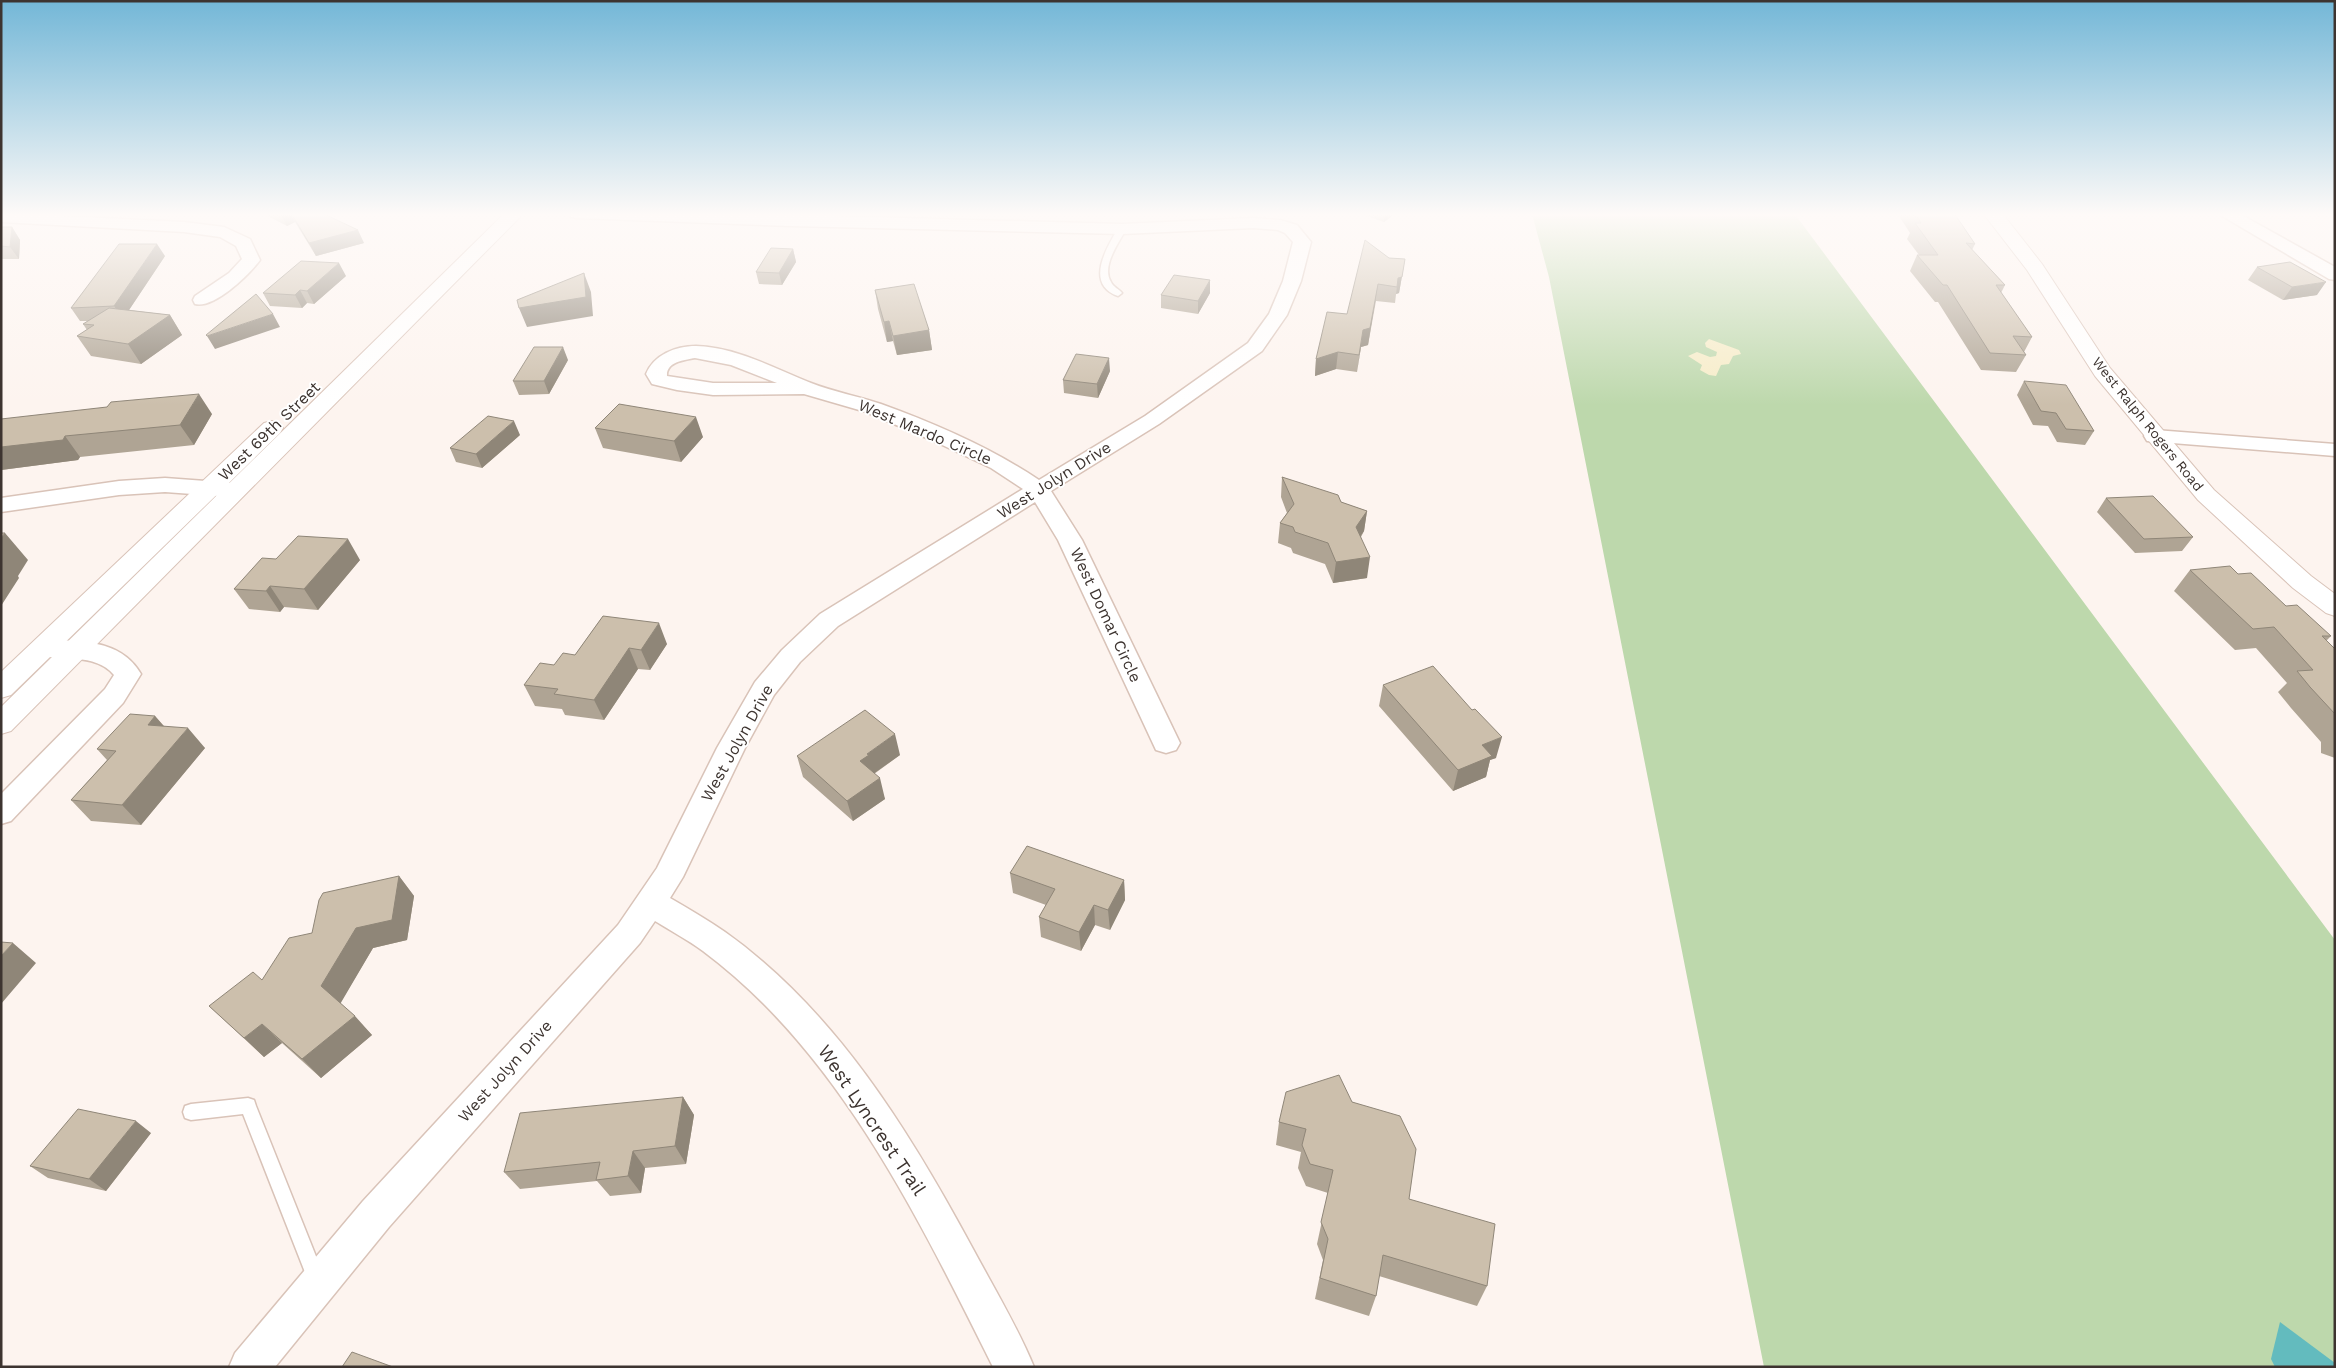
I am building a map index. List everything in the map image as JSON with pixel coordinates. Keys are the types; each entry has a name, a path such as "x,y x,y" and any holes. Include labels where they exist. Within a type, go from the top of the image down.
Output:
{"main road":[{"name":"West 69th Street","path":"1,688 428,277"},
{"name":"West 69th Street","path":"1,724 451,277"},
{"name":"West Ralph Rogers Road","path":"2041,277 2102,372 2206,495 2302,582 2335,607"}],"street":[{"path":"202,300 235,277"},
{"name":"West Jolyn Drive","path":"249,1367 376,1214 629,934 668,877 731,748 764,690 791,656 829,620 892,579 1152,420 1255,347 1278,315 1292,277"},
{"name":"West Mardo Circle","path":"805,388 697,387 659,380 656,374 658,366 664,360 677,355 695,352 718,354 805,388 873,408 946,438 999,463 1039,490"},
{"path":"2155,436 2335,450"},
{"path":"1,505 119,488 166,485 236,490"},
{"name":"West Domar Circle","path":"1039,490 1070,540 1166,743"},
{"path":"1,812 114,696 128,674 117,660 96,652 43,648"},
{"name":"West Lyncrest Trail","path":"651,902 684,919 770,987 829,1052 881,1128 947,1236 1014,1367"}],"lane":[{"path":"1103,277 1104,282 1118,293"},
{"path":"191,1112 248,1106 318,1283"}],"green space":[{"path":"1549,277 1842,277 2335,940 2335,1367 1764,1367"}],"sand":[{"path":"1709,339 1739,350 1741,354 1733,356 1729,364 1721,365 1716,376 1709,375 1700,370 1702,365 1688,356 1697,352 1710,357 1716,356 1717,352 1706,347 1705,343"}],"water":[{"path":"2280,1322 2335,1363 2335,1367 2275,1367 2271,1359"}],"building":[{"path":"94,277 134,277 114,306 71,308"},
{"path":"282,277 323,277 307,291 300,290 295,295 263,293"},
{"path":"574,277 584,277 586,297 519,308 517,300"},
{"path":"1173,277 1210,280 1198,301 1161,295"},
{"path":"1356,277 1402,277 1398,278 1397,287 1378,284 1370,328 1363,330 1359,355 1338,352 1316,359 1327,312 1347,314"},
{"path":"1936,277 1997,277 2005,285 1996,285 2032,337 2013,336 2026,355 1990,353 1947,285 1943,285"},
{"path":"2274,277 2317,277 2326,282 2292,287"},
{"path":"914,284 929,330 893,336 889,321 884,322 875,290"},
{"path":"256,294 273,314 206,335"},
{"path":"109,308 170,315 128,344 77,336 94,325 83,324"},
{"path":"534,347 563,347 544,381 513,381"},
{"path":"1076,354 1109,358 1097,384 1063,380"},
{"path":"2024,381 2066,385 2094,431 2066,429 2056,413 2041,411"},
{"path":"199,394 180,425 65,436 63,440 1,447 1,419 107,407 111,402"},
{"path":"619,404 696,417 674,441 595,428"},
{"path":"488,416 514,421 476,454 450,448"},
{"path":"1282,477 1338,495 1341,502 1367,511 1356,527 1370,557 1336,562 1328,543 1295,532 1293,527 1280,523 1294,504"},
{"path":"2153,496 2193,537 2144,539 2106,498"},
{"path":"298,536 348,539 304,589 270,586 266,591 234,589 262,558 276,559"},
{"path":"2230,566 2238,574 2251,573 2286,606 2297,605 2331,636 2322,636 2335,649 2335,714 2297,671 2313,670 2274,627 2253,629 2190,570"},
{"path":"603,616 659,623 641,650 629,648 594,700 554,694 558,689 524,685 540,663 554,665 563,653 575,655"},
{"path":"1433,666 1472,710 1475,709 1502,737 1482,745 1492,756 1458,770 1383,685"},
{"path":"865,710 895,734 860,761 880,778 847,801 797,756"},
{"path":"130,714 155,716 148,725 188,728 122,805 71,800 116,751 97,749"},
{"path":"1027,846 1124,880 1108,910 1094,905 1079,932 1039,917 1055,889 1010,873"},
{"path":"399,876 392,920 356,928 321,986 355,1016 302,1059 262,1024 244,1038 209,1006 253,972 262,980 289,938 312,933 319,900 323,893"},
{"path":"1,942 13,943 1,956"},
{"path":"1339,1075 1352,1102 1400,1116 1416,1149 1409,1199 1495,1224 1487,1286 1383,1255 1376,1296 1320,1278 1328,1239 1321,1222 1333,1170 1310,1164 1302,1145 1306,1129 1279,1122 1286,1092"},
{"path":"683,1097 675,1146 633,1151 628,1176 596,1180 600,1162 504,1172 520,1113"},
{"path":"78,1109 136,1121 89,1179 30,1166"},
{"path":"352,1352 393,1367 342,1367"}]}
